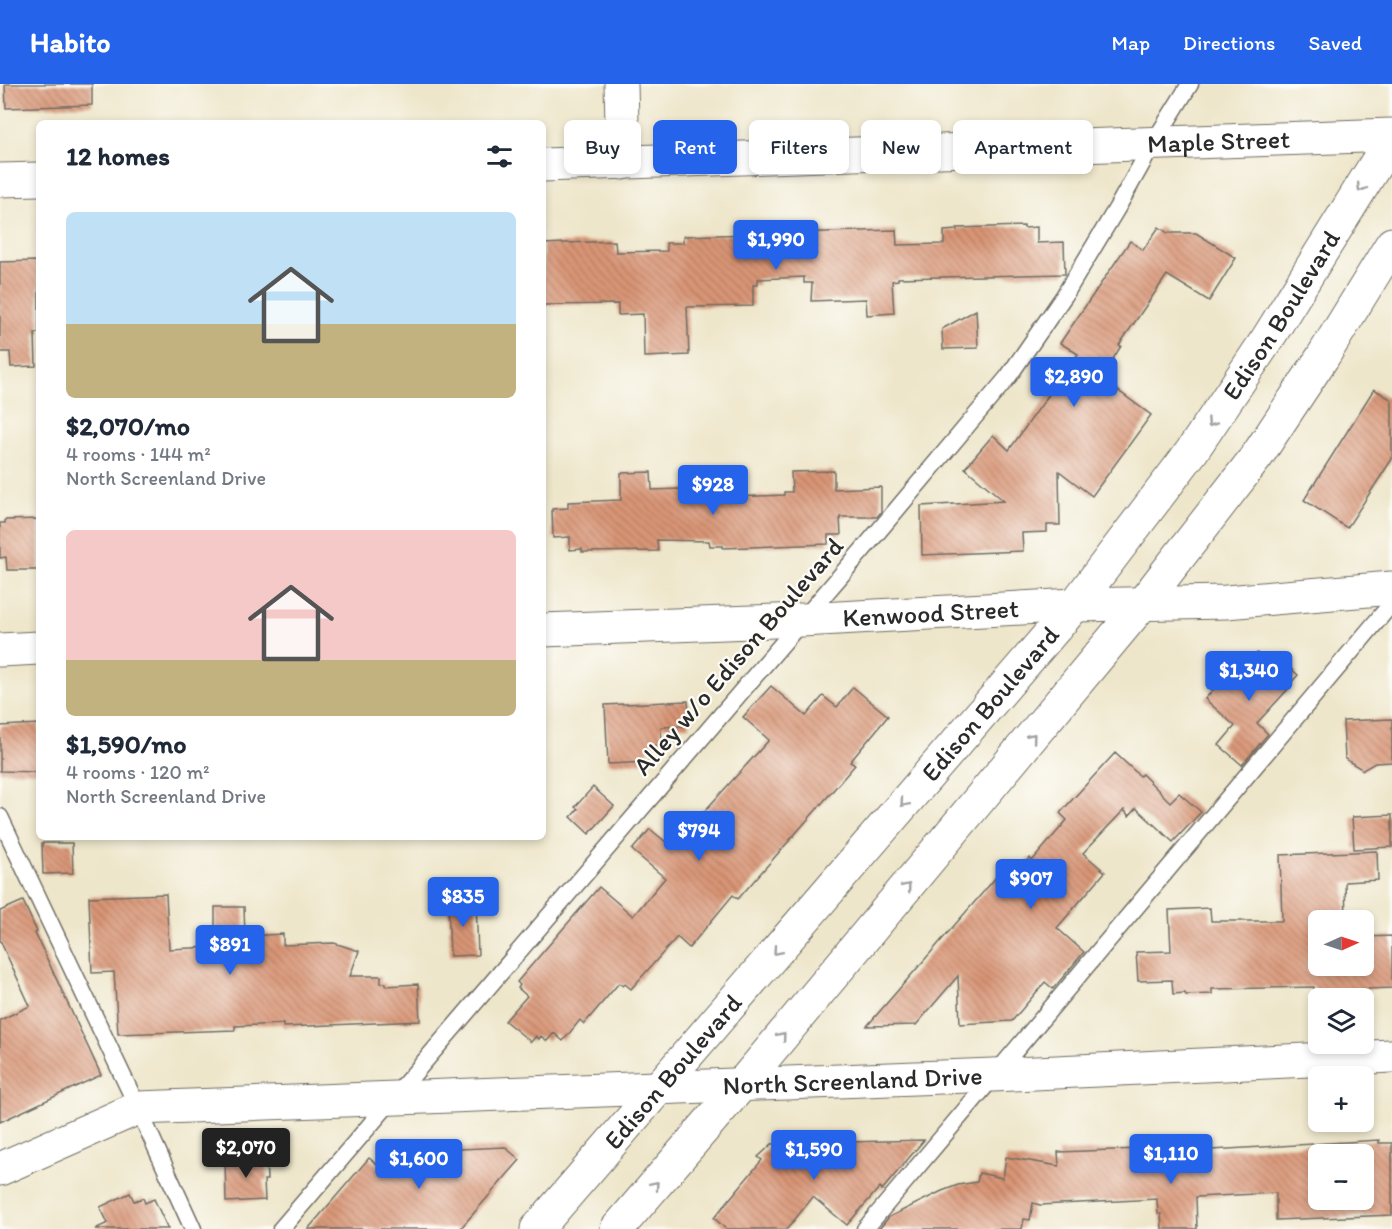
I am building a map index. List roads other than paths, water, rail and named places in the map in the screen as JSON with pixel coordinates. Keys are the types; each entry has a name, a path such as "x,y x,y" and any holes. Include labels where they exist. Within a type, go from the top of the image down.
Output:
{"street":[{"path":"621,84 622,120"},
{"name":"Maple Street","path":"641,162 1154,142 1392,136"},
{"name":"Edison Boulevard","path":"537,1229 1075,605 1205,432 1268,338 1392,136"},
{"name":"Maple Street","path":"546,165 564,164"},
{"path":"0,180 36,179"},
{"name":"Edison Boulevard","path":"617,1229 742,1084 1143,603 1257,456 1322,358 1392,244"},
{"name":"Kenwood Street","path":"546,630 802,620 1075,605 1226,602 1392,588"},
{"path":"0,650 36,648"},
{"name":"North Screenland Drive","path":"0,1169 138,1108 993,1075 1392,1056"}],"lane":[{"name":"Alley w/o Edison Boulevard","path":"281,1229 1008,377 1070,286 1190,84"},
{"path":"865,1229 1392,603"},
{"path":"0,817 193,1229"}]}
